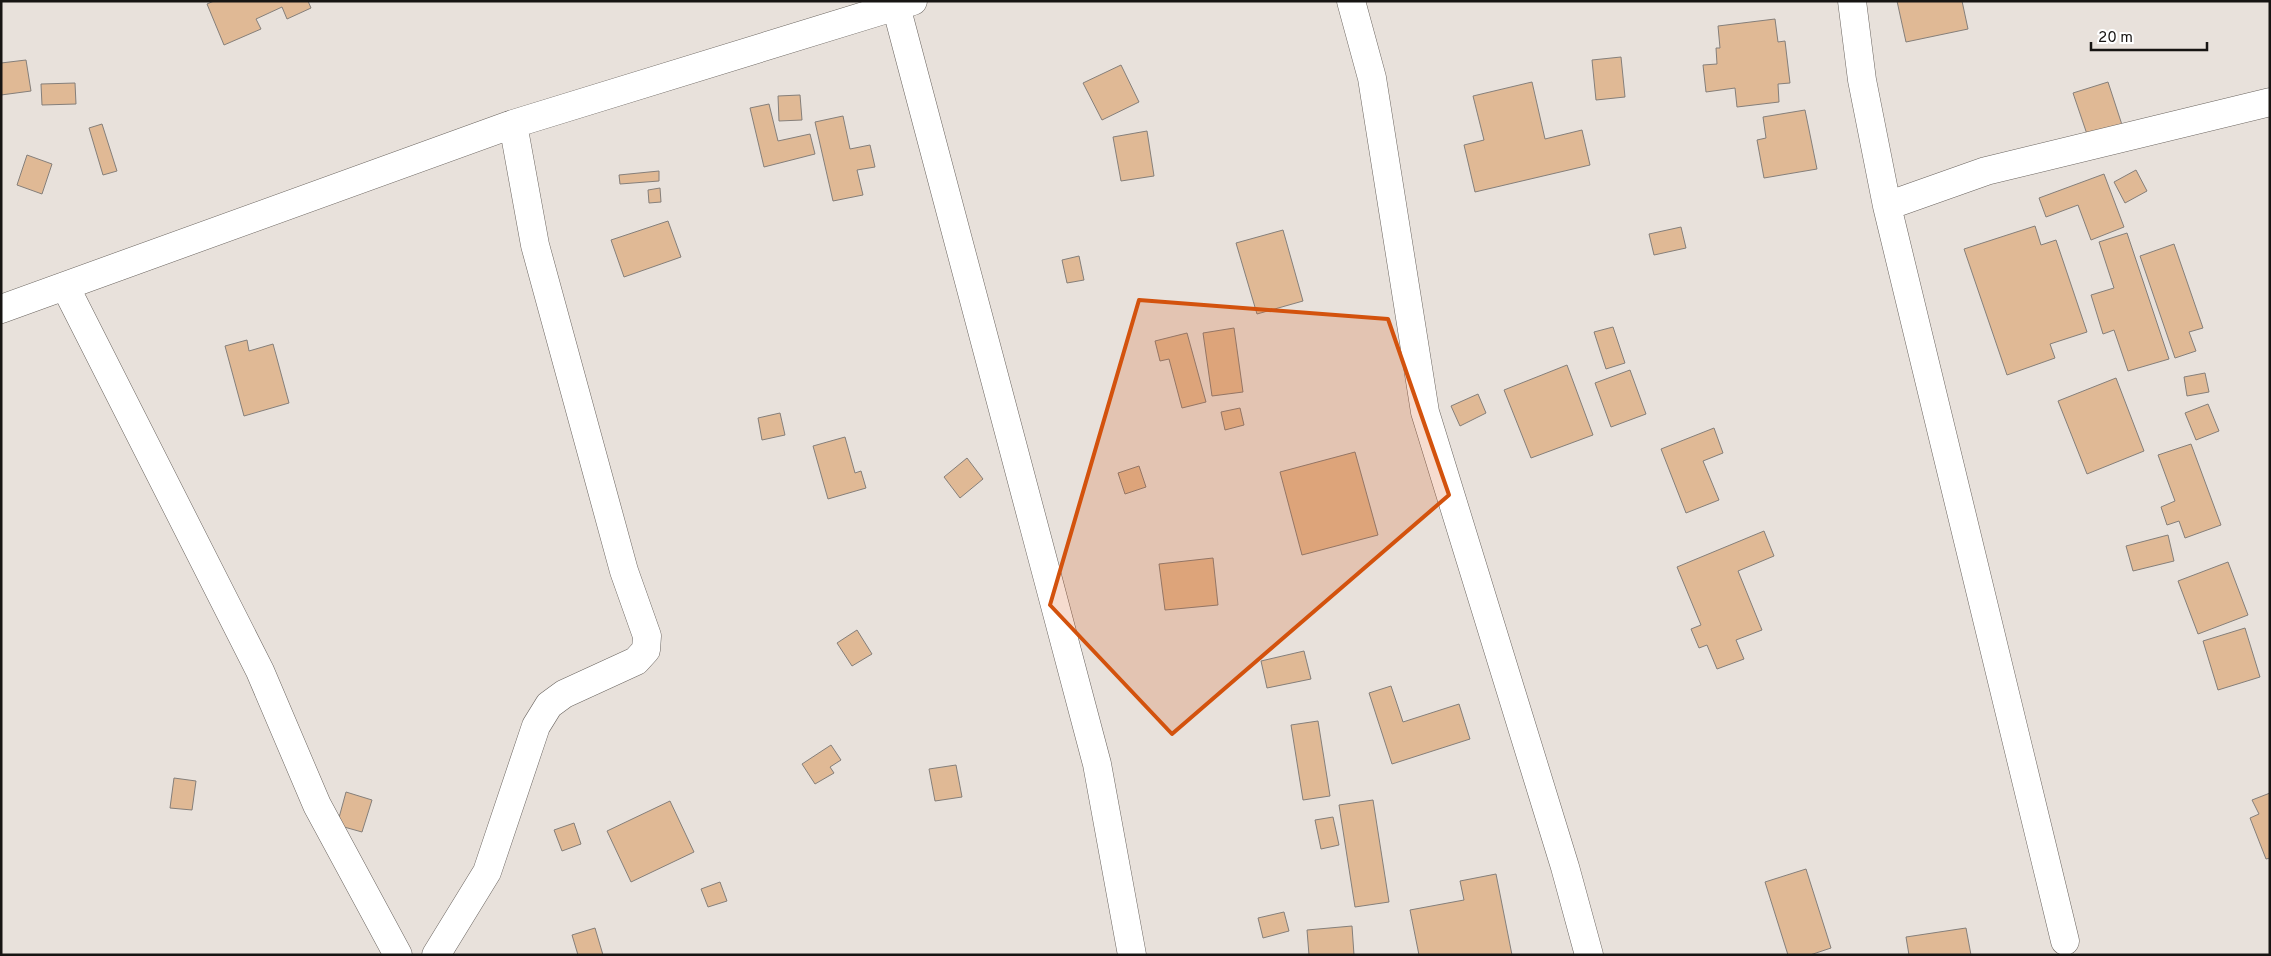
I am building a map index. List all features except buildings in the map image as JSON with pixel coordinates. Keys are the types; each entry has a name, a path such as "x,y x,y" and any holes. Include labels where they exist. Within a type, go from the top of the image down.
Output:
{"street":[{"path":"1352,1 1372,78 1425,412 1565,867 1589,955"},
{"path":"1852,1 1862,80 1887,206 2065,941"},
{"path":"1,309 513,124 859,8 904,4 1098,764 1132,955"},
{"path":"1887,206 1986,171 2270,102"},
{"path":"436,955 487,872 536,726 549,706 564,694 636,661 646,650 647,636 624,570 535,245 513,124"},
{"path":"65,286 260,671 317,805 398,955"}],"highlighted area":[{"path":"1139,300 1388,319 1449,495 1172,734 1050,605"}]}
